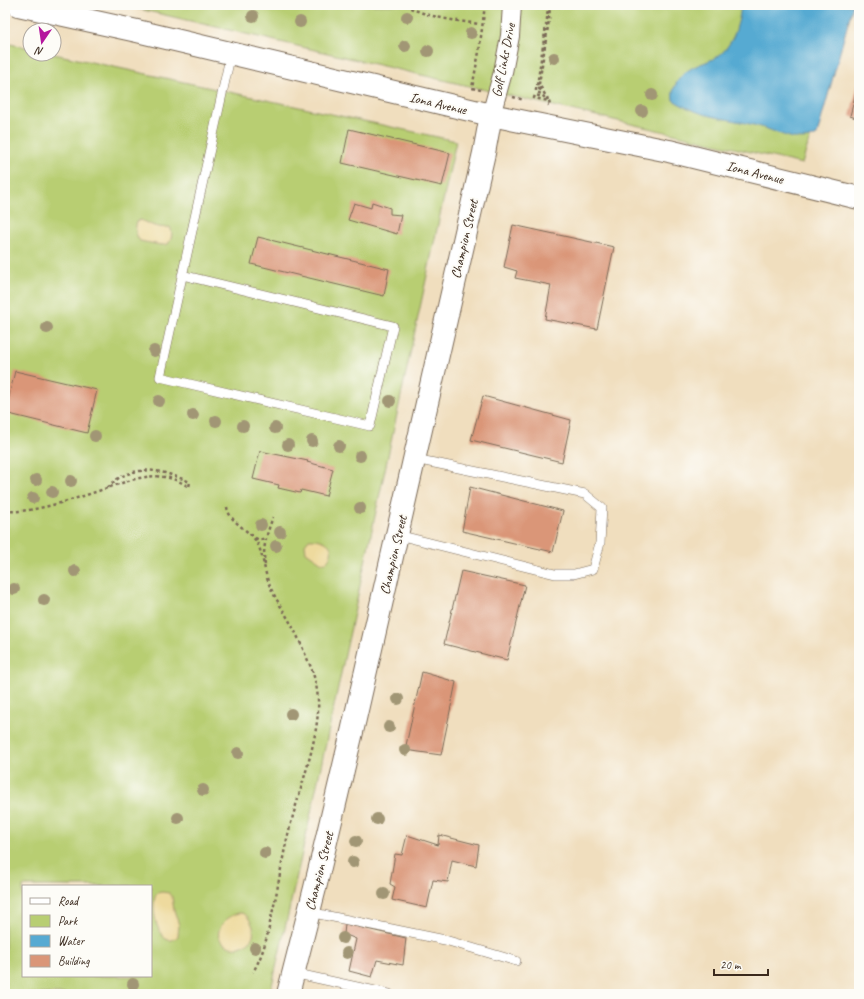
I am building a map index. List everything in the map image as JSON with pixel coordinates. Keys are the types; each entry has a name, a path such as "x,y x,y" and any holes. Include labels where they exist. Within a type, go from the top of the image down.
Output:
{"street":[{"name":"Iona Avenue","path":"18,5 130,29 491,115 669,151 859,198"},
{"name":"Golf Links Drive","path":"491,115 510,36 512,5"},
{"name":"Champion Street","path":"288,994 309,912 398,535 484,153 491,115"}],"lane":[{"path":"182,276 393,326 370,426 160,377 182,276 231,53"},
{"path":"398,535 555,574 574,574 593,569 600,543 602,508 586,494 415,459"},
{"path":"309,912 445,940 516,961"},
{"path":"293,973 389,994"}],"path":[{"path":"405,5 432,17 479,24"},
{"path":"485,5 479,52 472,88 528,100"},
{"path":"548,100 539,84 549,20 549,5"},
{"path":"535,102 550,106 549,101 534,98 535,95 544,97 542,94 536,92 536,89 540,90 537,86 549,5"},
{"path":"5,511 39,508 107,488 128,480 143,477 160,476 180,482 190,487 190,482 166,472 151,470 128,474 107,488"},
{"path":"227,507 231,516 252,535 260,540 266,537"},
{"path":"253,972 261,958 267,938 287,839 316,727 318,702 310,662 292,622 280,605 268,575 264,556 266,537 273,517"},
{"path":"252,535 258,545 265,573 273,593 293,627 313,676"}],"green space":[{"path":"122,5 850,5 802,164"},
{"path":"5,43 22,46 22,62 62,62 62,56 456,141 307,831 270,994 5,994"}],"sand":[{"path":"141,220 155,226 170,227 172,236 168,244 161,245 140,241 136,234 136,229 137,221"},
{"path":"309,539 325,542 331,548 330,557 326,563 322,563 306,552 305,544"},
{"path":"157,893 169,893 172,897 174,910 179,925 178,936 172,940 166,939 161,934 155,917 155,899"},
{"path":"239,913 245,914 249,919 253,928 253,935 250,941 244,945 231,947 224,944 219,938 219,929 227,919"}],"water":[{"path":"740,5 853,5 817,135 804,139 790,137 752,124 706,115 673,100 674,88 678,80 687,71 718,56 727,47 736,29 740,16"}],"building":[{"path":"859,84 859,119 850,116"},
{"path":"349,129 450,153 442,186 342,163"},
{"path":"372,202 390,208 390,214 401,215 397,234 348,220 354,203 371,208"},
{"path":"513,225 614,247 597,329 545,319 551,285 515,278 517,271 504,267"},
{"path":"258,237 389,269 384,296 251,264"},
{"path":"15,371 97,390 87,433 5,413"},
{"path":"483,396 571,420 562,462 471,440"},
{"path":"260,451 308,461 307,462 333,469 326,496 301,490 300,493 278,488 279,485 253,479"},
{"path":"470,487 563,511 553,552 462,531"},
{"path":"461,571 525,585 507,660 444,644"},
{"path":"422,672 456,682 441,755 405,750"},
{"path":"407,835 438,845 439,835 479,845 476,866 452,860 448,882 433,880 427,908 392,900 395,887 390,884 395,854 402,855"},
{"path":"345,924 406,938 403,965 377,960 372,977 349,971 356,939 344,934"}]}
